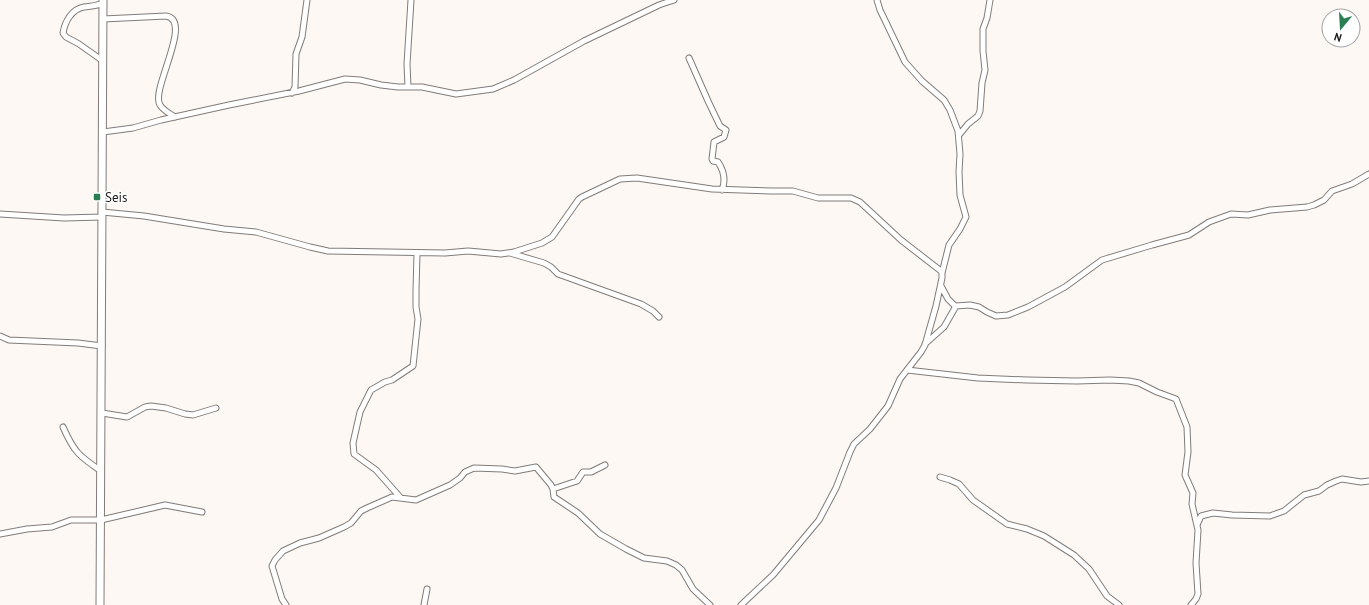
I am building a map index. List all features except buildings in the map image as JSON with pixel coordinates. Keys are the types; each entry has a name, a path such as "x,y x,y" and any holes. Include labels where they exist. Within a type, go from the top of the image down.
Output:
{"street":[{"path":"292,92 295,87 296,54 304,27 307,0"},
{"path":"408,87 411,0"},
{"path":"102,132 133,128 254,99 292,92 341,79 381,85 422,87 456,94 493,89 520,77 584,41 659,5 674,0"},
{"path":"741,605 773,575 819,520 836,488 854,444 870,429 888,406 897,384 925,345 941,286 942,273 949,245 966,217 960,195 959,135 950,110 944,100 922,81 905,62 880,10 877,0"},
{"path":"959,135 968,124 978,116 980,111 982,83 985,70 983,33 990,0"},
{"path":"100,605 103,1"},
{"path":"103,1 98,5 84,7 74,13 68,19 63,33 66,37 79,44 103,61"},
{"path":"103,19 170,16 173,19 175,26 172,52 159,91 158,100 160,106 175,117"},
{"path":"689,58 720,126 726,130 724,137 714,142 712,159 713,161 718,162 722,170 724,179 722,190"},
{"path":"941,286 948,299 956,306 970,305 979,307 996,316 1008,315 1028,307 1064,287 1102,260 1152,244 1189,235 1209,222 1231,214 1248,215 1270,210 1314,205 1324,200 1332,191 1352,184 1369,174"},
{"path":"0,214 64,218 102,214 144,216 256,232 322,250 454,253 475,251 509,253 537,245 552,237 579,199 620,178 637,178 722,190 793,191 818,198 851,198 860,202 900,240 930,262 942,273"},
{"path":"400,497 376,470 354,454 353,443 360,412 371,390 385,382 392,380 413,366 418,319 416,307 417,252"},
{"path":"509,253 544,263 558,274 641,304 653,311 659,317"},
{"path":"925,345 944,327 956,306"},
{"path":"0,336 8,340 78,343 102,346"},
{"path":"907,370 978,378 1129,381 1139,383 1156,392 1174,397 1178,402 1187,427 1188,452 1185,475 1193,493 1192,504 1198,536 1196,563 1198,594 1191,605"},
{"path":"102,413 127,417 145,407 151,406 193,415 216,408"},
{"path":"63,427 75,451 101,471"},
{"path":"553,489 577,481 582,472 591,472 605,465"},
{"path":"286,605 282,599 272,566 283,551 300,543 319,538 351,523 364,510 392,497 414,500 436,492 456,482 465,472 474,468 515,471 536,467 553,489 554,497 578,513 600,534 636,555 644,558 667,561 676,565 682,570 693,589 710,605"},
{"path":"940,477 959,484 973,500 1007,524 1034,532 1050,539 1074,554 1089,569 1107,596 1119,605"},
{"path":"1197,526 1201,516 1214,513 1232,516 1270,516 1284,511 1304,495 1319,491 1330,483 1342,479 1361,482 1369,480"},
{"path":"0,534 27,529 52,527 71,520 101,520 165,505 202,512"},
{"path":"424,605 427,589"}],"place":[{"name":"Seis","path":"97,197"}]}
